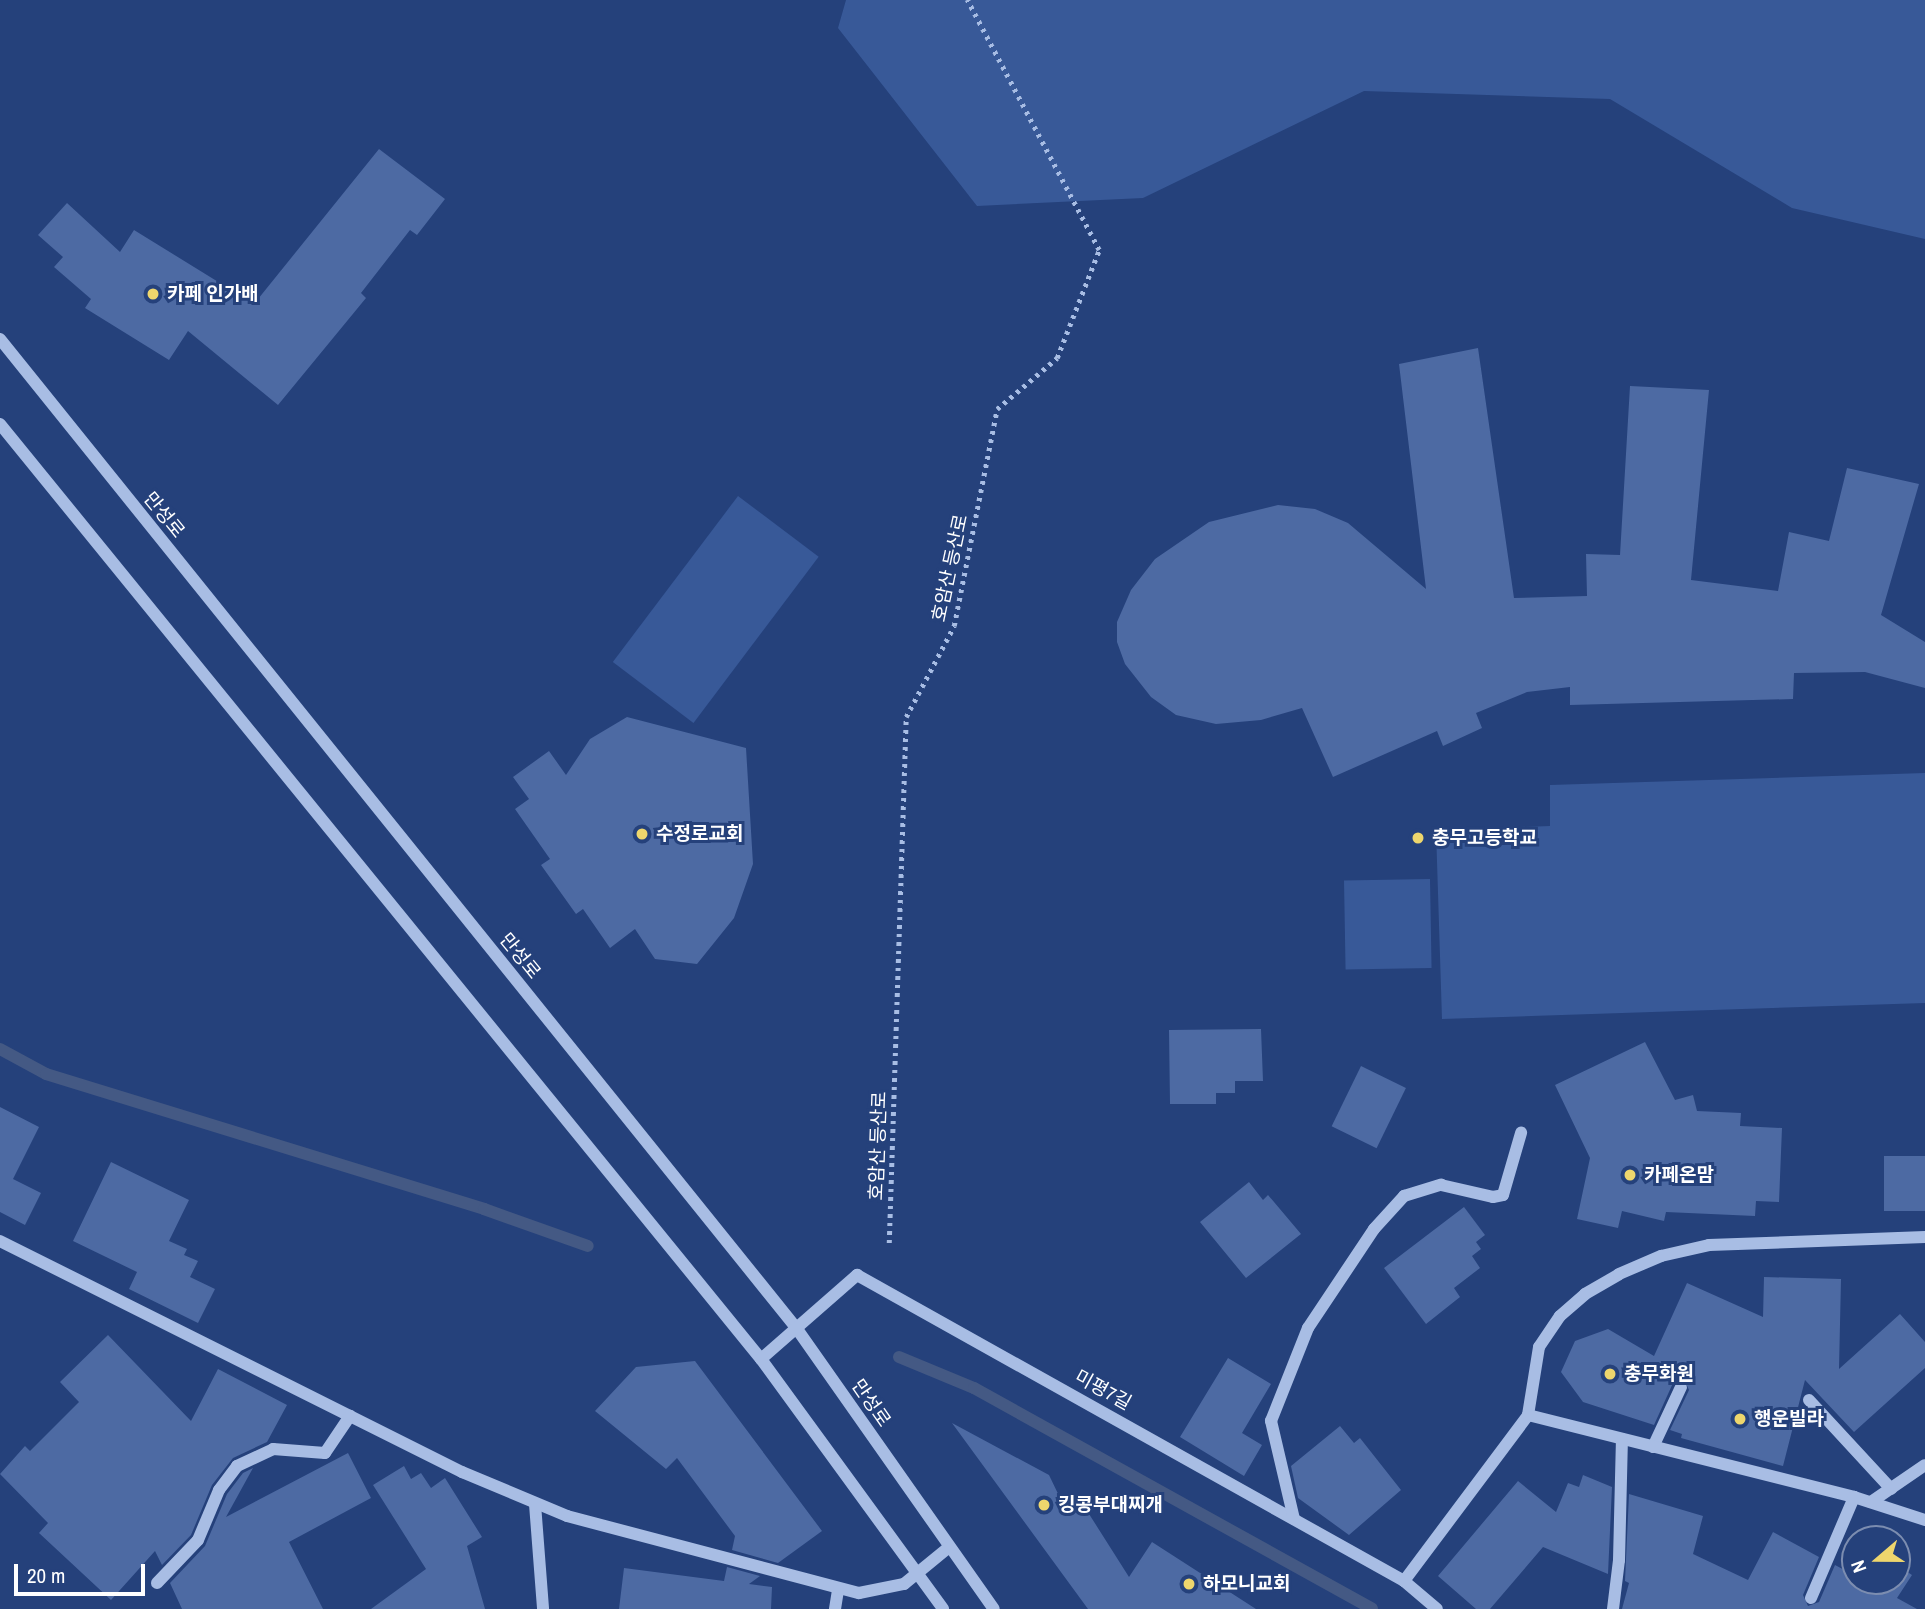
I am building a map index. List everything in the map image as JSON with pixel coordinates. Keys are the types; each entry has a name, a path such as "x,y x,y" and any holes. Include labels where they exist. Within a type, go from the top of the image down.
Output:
{"street":[{"name":"만성로","path":"0,339 797,1329 948,1549 994,1609"},
{"path":"0,424 761,1359 943,1609"},
{"path":"1294,1519 1271,1421 1308,1328 1374,1229 1404,1196 1441,1185 1493,1197 1503,1195 1521,1133"},
{"path":"1404,1581 1528,1415 1539,1347 1560,1316 1585,1294 1619,1274 1661,1256 1709,1245 1925,1237"},
{"path":"0,1241 350,1416 535,1504 838,1591 890,1590 917,1575 948,1549"},
{"name":"미평7길","path":"761,1359 858,1275 1404,1581 1437,1609"},
{"path":"1653,1447 1681,1387"},
{"path":"1809,1399 1891,1489"},
{"path":"1528,1415 1854,1497 1925,1520"},
{"path":"157,1583 198,1540 219,1490 237,1466 273,1449 325,1453 350,1416"},
{"path":"1613,1609 1619,1560 1622,1439"},
{"path":"1871,1503 1925,1465"},
{"path":"1811,1598 1854,1497"},
{"path":"535,1504 543,1609"},
{"path":"835,1609 838,1591"}],"path":[{"name":"호암산 등산로","path":"889,1243 906,717 954,626 996,409 1057,358 1098,250 967,0"}],"shaded area":[{"path":"846,0 1925,0 1925,239 1792,208 1610,99 1364,91 1143,198 977,206 838,28"},
{"path":"738,496 819,557 693,723 613,662"},
{"path":"1925,773 1925,1003 1442,1019 1436,830 1550,826 1550,785"},
{"path":"1430,879 1432,968 1346,969 1344,881"}],"building":[{"path":"379,149 445,199 417,235 410,230 361,293 366,298 278,405 188,331 169,360 85,308 91,299 54,267 63,257 38,235 67,203 120,252 134,230 254,304"},
{"path":"1478,348 1514,598 1587,596 1586,554 1620,555 1630,386 1709,390 1691,580 1778,591 1789,532 1829,541 1847,468 1919,484 1881,615 1925,642 1925,688 1865,672 1794,673 1793,699 1570,705 1570,687 1527,692 1476,713 1482,728 1443,746 1437,731 1333,777 1302,708 1261,720 1216,724 1176,715 1151,697 1125,664 1117,642 1117,622 1131,590 1155,559 1209,522 1278,505 1315,509 1348,523 1426,589 1399,364"},
{"name":"수정로교회","path":"627,717 746,748 753,864 734,918 697,964 655,959 635,929 610,948 583,909 576,914 541,865 550,859 515,809 529,799 513,777 549,751 566,775 590,739"},
{"path":"1261,1029 1263,1081 1235,1081 1235,1093 1216,1093 1216,1104 1170,1104 1169,1030"},
{"path":"1645,1042 1675,1100 1693,1095 1697,1111 1741,1113 1740,1126 1782,1128 1779,1202 1756,1201 1755,1216 1666,1212 1664,1221 1622,1211 1618,1228 1577,1219 1590,1158 1555,1085"},
{"path":"1361,1066 1406,1088 1377,1148 1332,1126"},
{"path":"0,1107 39,1127 13,1179 41,1193 25,1225 0,1212"},
{"path":"1884,1156 1925,1156 1925,1211 1884,1211"},
{"path":"111,1162 189,1200 169,1241 187,1249 184,1255 198,1261 190,1277 215,1289 198,1323 129,1289 137,1272 73,1241"},
{"path":"1249,1182 1263,1200 1268,1195 1301,1234 1246,1278 1200,1222"},
{"path":"1464,1207 1485,1235 1476,1242 1481,1249 1472,1256 1480,1268 1454,1288 1460,1297 1426,1324 1384,1268"},
{"path":"1764,1277 1841,1279 1839,1369 1900,1314 1925,1342 1925,1368 1854,1432 1805,1380 1783,1466 1681,1438 1682,1434 1670,1430 1689,1390 1684,1379 1673,1383 1654,1425 1583,1402 1561,1372 1575,1341 1608,1329 1654,1356 1687,1283 1763,1317"},
{"path":"108,1335 191,1421 218,1369 287,1405 267,1442 233,1458 212,1485 191,1535 162,1565 155,1551 111,1600 39,1533 48,1523 0,1474 25,1446 30,1451 79,1402 60,1382"},
{"path":"1228,1358 1271,1384 1242,1433 1262,1445 1244,1476 1180,1437"},
{"path":"695,1361 822,1531 778,1563 732,1550 735,1536 677,1458 666,1469 595,1411 636,1367"},
{"path":"952,1423 1049,1475 1062,1502 1077,1495 1129,1577 1152,1542 1256,1609 1088,1609"},
{"path":"1340,1426 1354,1443 1360,1438 1401,1490 1349,1535 1298,1498 1291,1466"},
{"path":"348,1453 371,1498 289,1542 323,1609 182,1609 170,1583 205,1546 227,1494 243,1473 253,1468 226,1517"},
{"path":"404,1466 411,1479 421,1473 431,1488 445,1478 482,1537 467,1546 485,1609 371,1609 426,1569 373,1485"},
{"path":"1583,1475 1612,1487 1608,1574 1543,1547 1490,1609 1476,1609 1438,1576 1518,1481 1556,1512 1568,1483 1579,1487"},
{"path":"1629,1494 1703,1516 1693,1554 1748,1580 1773,1532 1819,1557 1803,1595 1808,1606 1819,1602 1835,1565 1841,1568 1841,1595 1899,1595 1897,1598 1917,1609 1622,1609 1629,1583 1625,1581"},
{"path":"727,1567 760,1576 749,1584 772,1587 771,1609 619,1609 624,1568 724,1581"}],"waterway":[{"path":"0,1049 46,1074 484,1209 588,1246"},
{"path":"899,1357 974,1388 1372,1609"}],"place":[{"name":"카페 인가배","path":"153,294"},
{"name":"수정로교회","path":"642,834"},
{"name":"충무고등학교","path":"1418,838"},
{"name":"카페온맘","path":"1630,1175"},
{"name":"충무화원","path":"1610,1374"},
{"name":"행운빌라","path":"1740,1419"},
{"name":"킹콩부대찌개","path":"1044,1505"},
{"name":"하모니교회","path":"1189,1584"}]}
